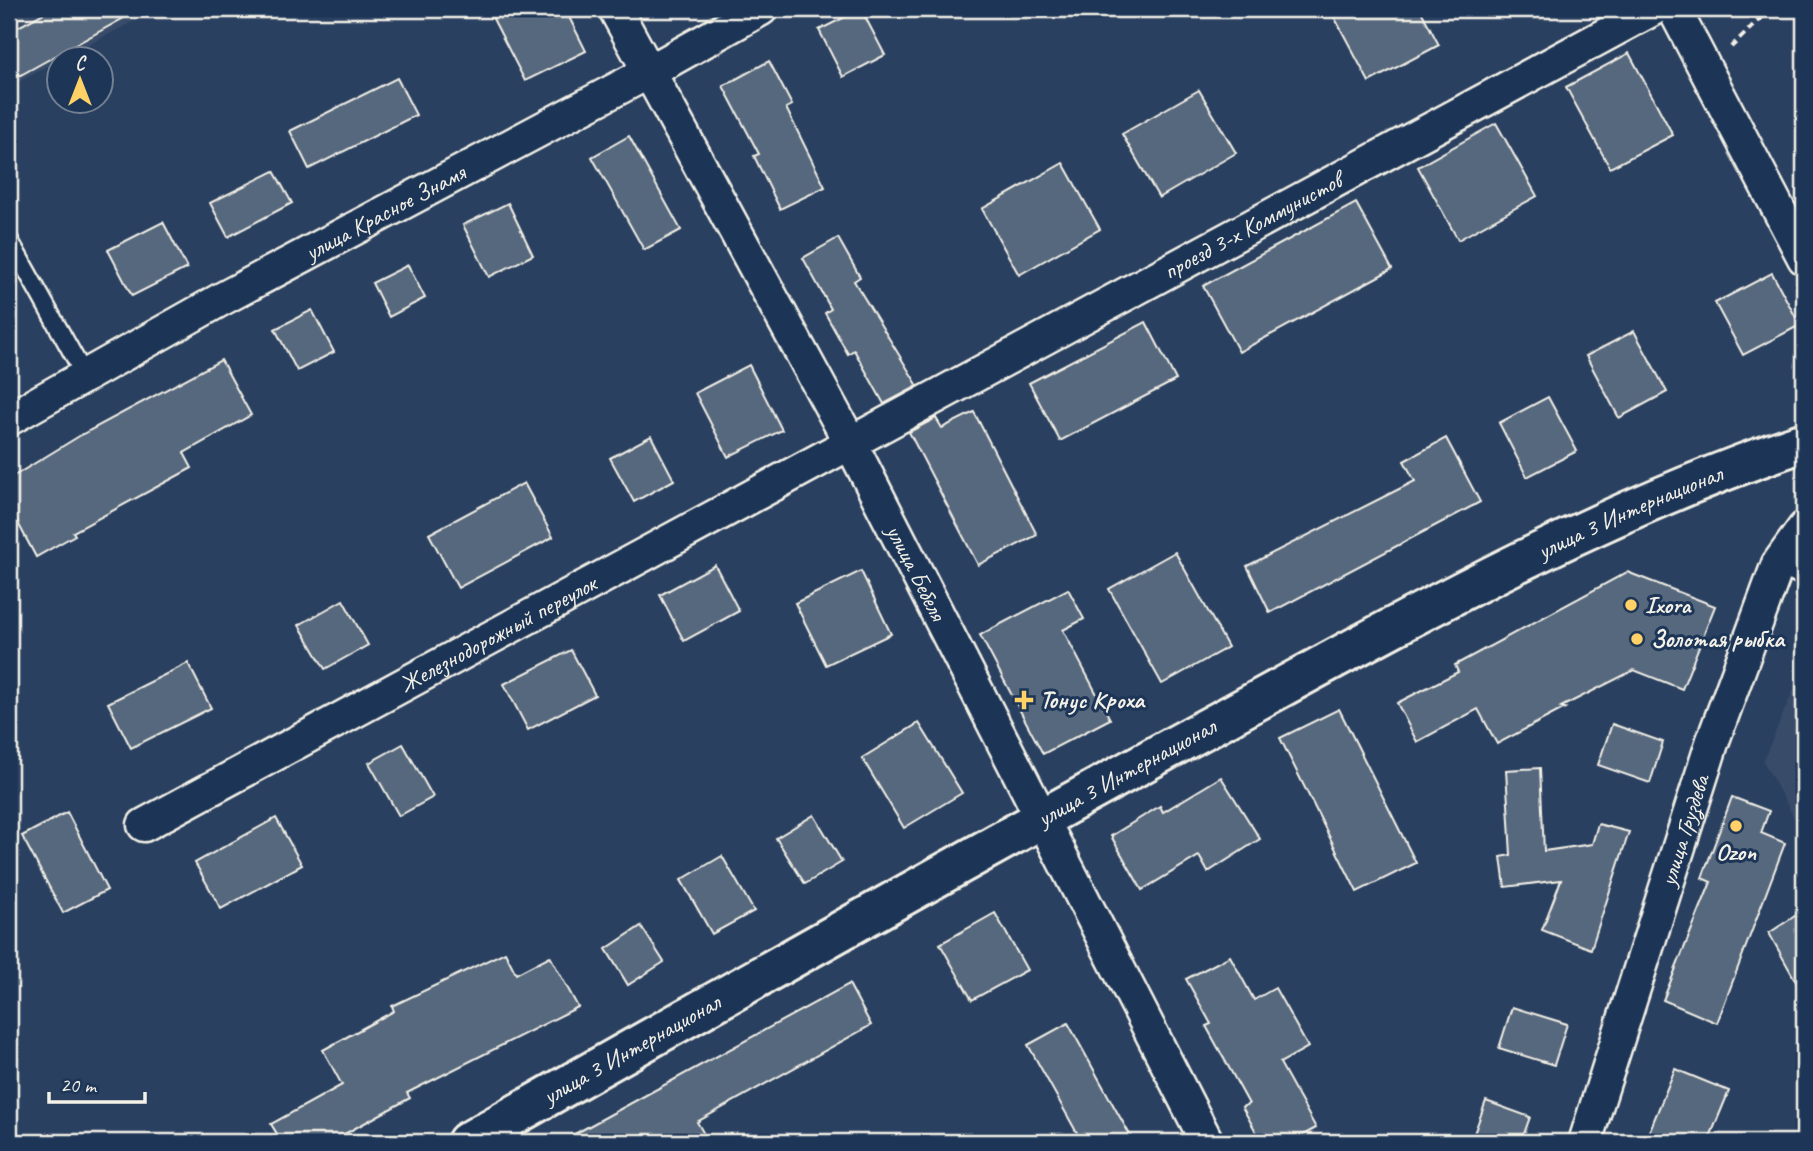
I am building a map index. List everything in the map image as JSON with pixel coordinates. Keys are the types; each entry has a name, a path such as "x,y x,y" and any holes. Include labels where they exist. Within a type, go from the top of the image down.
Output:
{"main road":[{"name":"улица 3 Интернационал","path":"467,1142 1041,818 1462,589 1662,495 1804,442"}],"street":[{"name":"улица Бебеля","path":"615,9 851,444 1207,1142"},
{"name":"улица Красное Знамя","path":"9,419 220,300 648,73 761,9"},
{"name":"проезд 3-х Коммунистов","path":"851,444 1653,9"},
{"path":"1674,9 1804,258"},
{"name":"Железнодорожный переулок","path":"144,825 851,444"},
{"name":"улица Груздева","path":"1585,1142 1712,743 1791,571 1804,528"}],"lane":[{"path":"9,239 85,376"}],"path":[{"path":"1707,71 1770,9"}],"shaded area":[{"path":"9,9 127,9 134,21 87,46 46,46 46,67 9,87"},
{"path":"1804,665 1804,836 1763,761"}],"building":[{"path":"51,9 140,9 73,46 46,46 46,61 19,76 9,59 9,32"},
{"path":"488,9 565,9 586,51 525,81"},
{"path":"861,9 885,55 843,77 819,30"},
{"path":"1330,9 1420,9 1439,45 1369,82"},
{"path":"1629,53 1673,135 1610,168 1566,87"},
{"path":"769,61 792,105 786,108 825,187 780,209 754,156 759,154 723,86"},
{"path":"397,78 416,115 309,169 290,131"},
{"path":"1199,90 1236,153 1159,198 1122,134"},
{"path":"1496,123 1537,196 1458,240 1418,167"},
{"path":"629,136 681,230 644,250 592,157"},
{"path":"1063,163 1100,229 1019,275 982,209"},
{"path":"274,171 292,203 228,237 210,203"},
{"path":"508,203 533,255 489,277 463,225"},
{"path":"1356,203 1392,269 1239,352 1203,286"},
{"path":"163,222 187,268 132,296 108,250"},
{"path":"838,238 860,277 854,281 918,386 884,404 854,350 848,354 825,313 831,309 803,258"},
{"path":"408,265 425,298 389,317 372,283"},
{"path":"1772,273 1800,325 1743,355 1715,303"},
{"path":"312,310 334,352 297,371 275,329"},
{"path":"1146,322 1176,380 1060,441 1029,383"},
{"path":"1634,331 1667,392 1619,418 1586,356"},
{"path":"221,360 251,415 184,453 192,468 73,532 75,535 36,557 9,506 9,479 81,435"},
{"path":"749,365 782,430 728,457 695,393"},
{"path":"1548,397 1577,451 1527,477 1499,423"},
{"path":"974,412 1037,535 978,565 909,432 936,418 942,428"},
{"path":"651,436 674,480 634,502 610,458"},
{"path":"1446,438 1480,502 1270,613 1247,566 1415,481 1404,461"},
{"path":"524,483 553,537 458,588 429,534"},
{"path":"1175,552 1228,647 1162,684 1109,589"},
{"path":"715,565 739,611 684,641 660,595"},
{"path":"861,571 891,634 826,665 795,603"},
{"path":"1627,572 1715,606 1682,689 1634,670 1561,707 1565,708 1497,744 1478,709 1417,742 1397,703 1458,672 1455,665"},
{"path":"1068,589 1084,619 1063,630 1110,719 1043,754 980,635"},
{"path":"343,600 368,645 325,669 299,625"},
{"path":"571,650 595,695 528,730 504,684"},
{"path":"188,663 211,708 131,748 108,703"},
{"path":"1339,709 1416,863 1357,892 1280,738"},
{"path":"919,723 962,793 904,828 862,758"},
{"path":"1612,724 1663,742 1650,783 1598,765"},
{"path":"403,744 433,797 399,816 369,763"},
{"path":"1540,768 1544,851 1592,844 1598,824 1629,832 1591,949 1542,930 1561,880 1505,887 1501,857 1511,855 1506,770"},
{"path":"1221,777 1260,839 1208,872 1199,856 1142,890 1111,836 1160,806 1163,812"},
{"path":"1732,797 1769,811 1761,833 1785,843 1717,1023 1663,1000 1711,882 1702,878"},
{"path":"67,812 107,890 63,913 22,836"},
{"path":"814,815 842,862 805,884 776,838"},
{"path":"276,818 302,865 221,909 195,863"},
{"path":"722,856 754,911 712,934 681,880"},
{"path":"1804,910 1804,996 1769,933"},
{"path":"995,913 1027,970 972,1000 940,944"},
{"path":"641,926 664,962 628,985 606,949"},
{"path":"505,952 516,974 550,956 578,1007 407,1093 410,1098 330,1142 282,1142 271,1124 342,1085 323,1050 394,1011 392,1006"},
{"path":"1230,956 1254,1000 1275,988 1308,1047 1280,1063 1316,1128 1290,1142 1262,1142 1242,1107 1249,1104 1206,1026 1211,1024 1186,979"},
{"path":"849,984 871,1025 697,1122 704,1134 689,1142 560,1142"},
{"path":"1512,1007 1567,1024 1554,1065 1499,1048"},
{"path":"1068,1023 1134,1142 1082,1142 1028,1045"},
{"path":"1675,1069 1729,1091 1708,1142 1645,1142"},
{"path":"1486,1101 1530,1117 1521,1142 1471,1142"}],"place":[{"name":"Ixora","path":"1631,605"},
{"name":"Золотая рыбка","path":"1637,639"},
{"name":"Тонус Кроха","path":"1024,700"},
{"name":"Ozon","path":"1736,826"}]}
